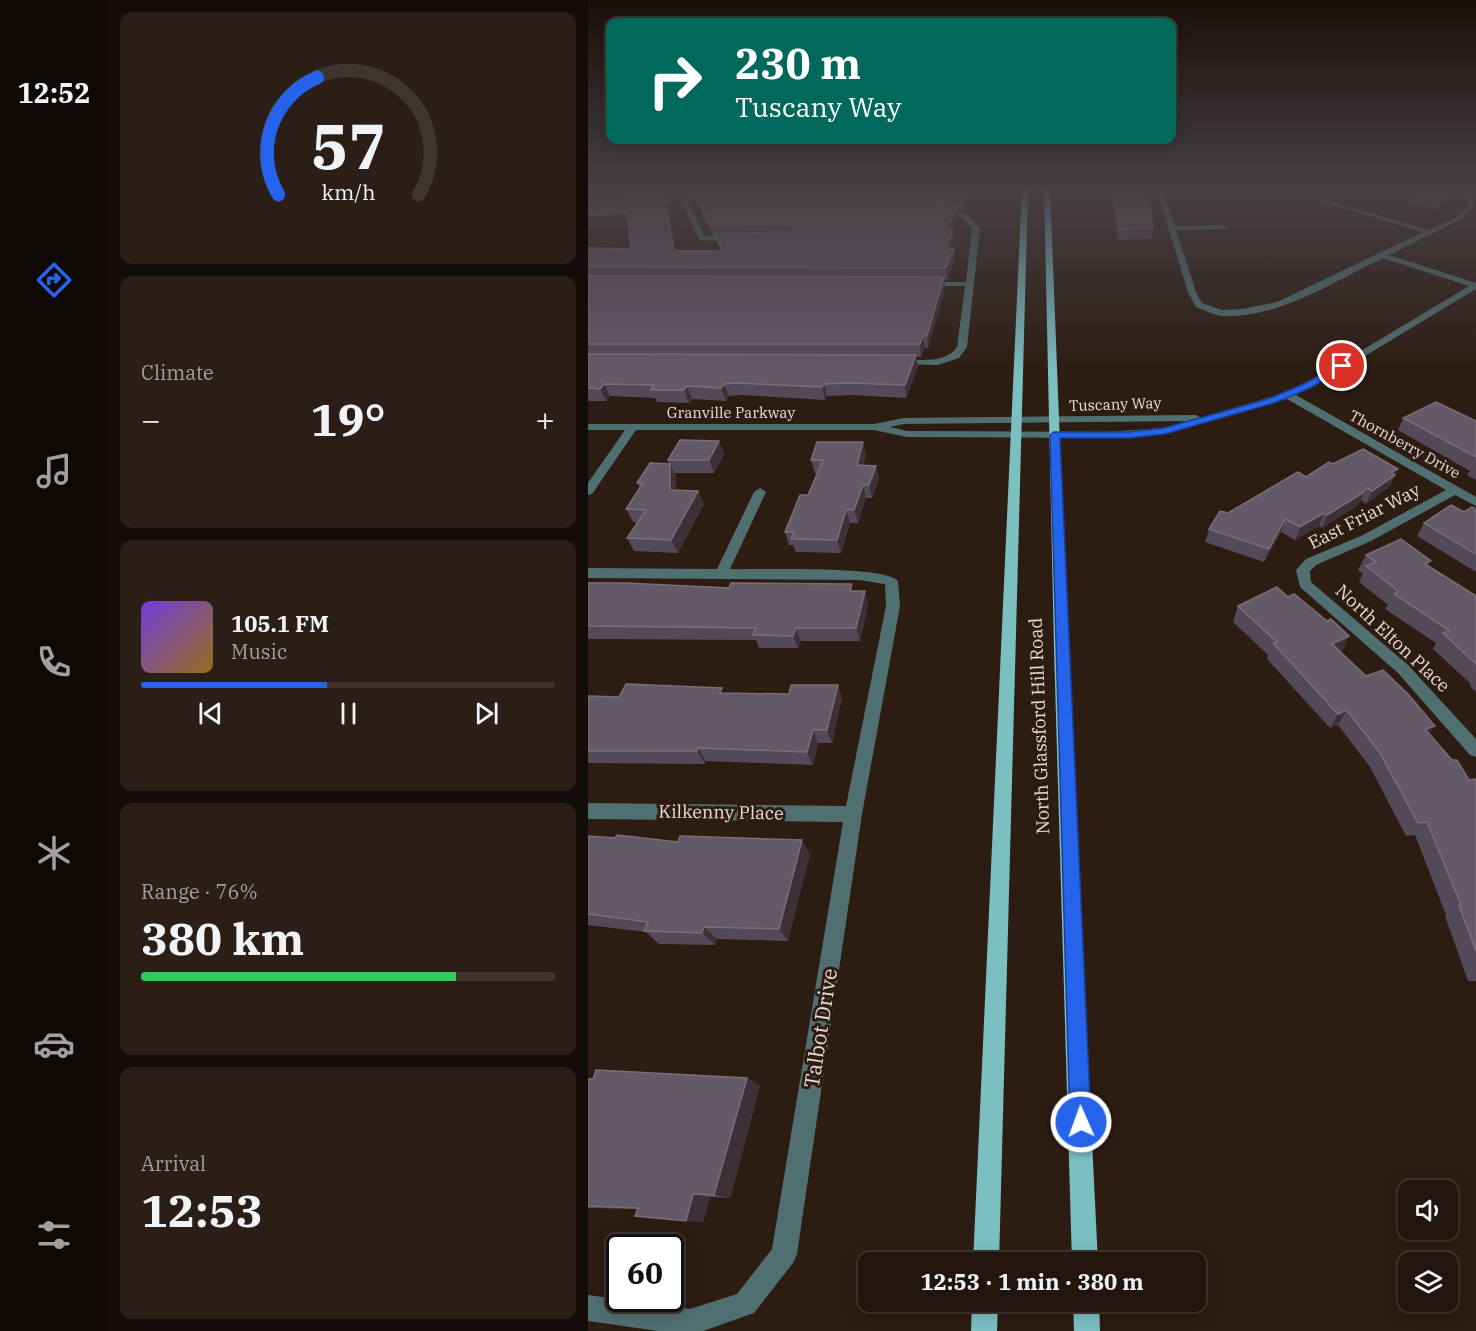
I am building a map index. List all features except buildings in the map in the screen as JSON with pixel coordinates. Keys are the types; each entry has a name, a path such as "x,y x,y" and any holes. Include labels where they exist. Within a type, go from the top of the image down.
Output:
{"main road":[{"name":"North Glassford Hill Road","path":"987,1252 1022,250"},
{"name":"North Glassford Hill Road","path":"1049,250 1085,1252"},
{"path":"984,1331 985,1312"},
{"path":"1086,1312 1087,1331"}],"street":[{"path":"891,362 938,362 956,357 962,347 973,250"},
{"path":"1179,250 1192,292 1199,305 1210,311 1242,312 1280,303 1392,250"},
{"path":"1382,255 1476,286"},
{"path":"909,284 968,284"},
{"name":"Tuscany Way","path":"1016,428 1152,433 1253,407 1287,395 1327,375 1476,286"},
{"name":"Thornberry Drive","path":"1287,395 1476,502"},
{"name":"Granville Parkway","path":"588,427 874,427 907,434 1016,428"},
{"path":"588,491 632,428"},
{"name":"East Friar Way","path":"1305,584 1303,570 1311,562 1367,538 1455,490"},
{"path":"588,573 721,574 760,492"},
{"name":"Talbot Drive","path":"588,1308 690,1322 744,1304 784,1254 853,814 893,606 891,581 860,575 721,574"},
{"name":"North Elton Place","path":"1305,584 1403,669 1476,750"},
{"name":"Kilkenny Place","path":"588,811 853,814"}],"route":[{"path":"1081,1122 1054,435 1129,435 1165,431 1271,401 1307,386 1342,366"}]}
